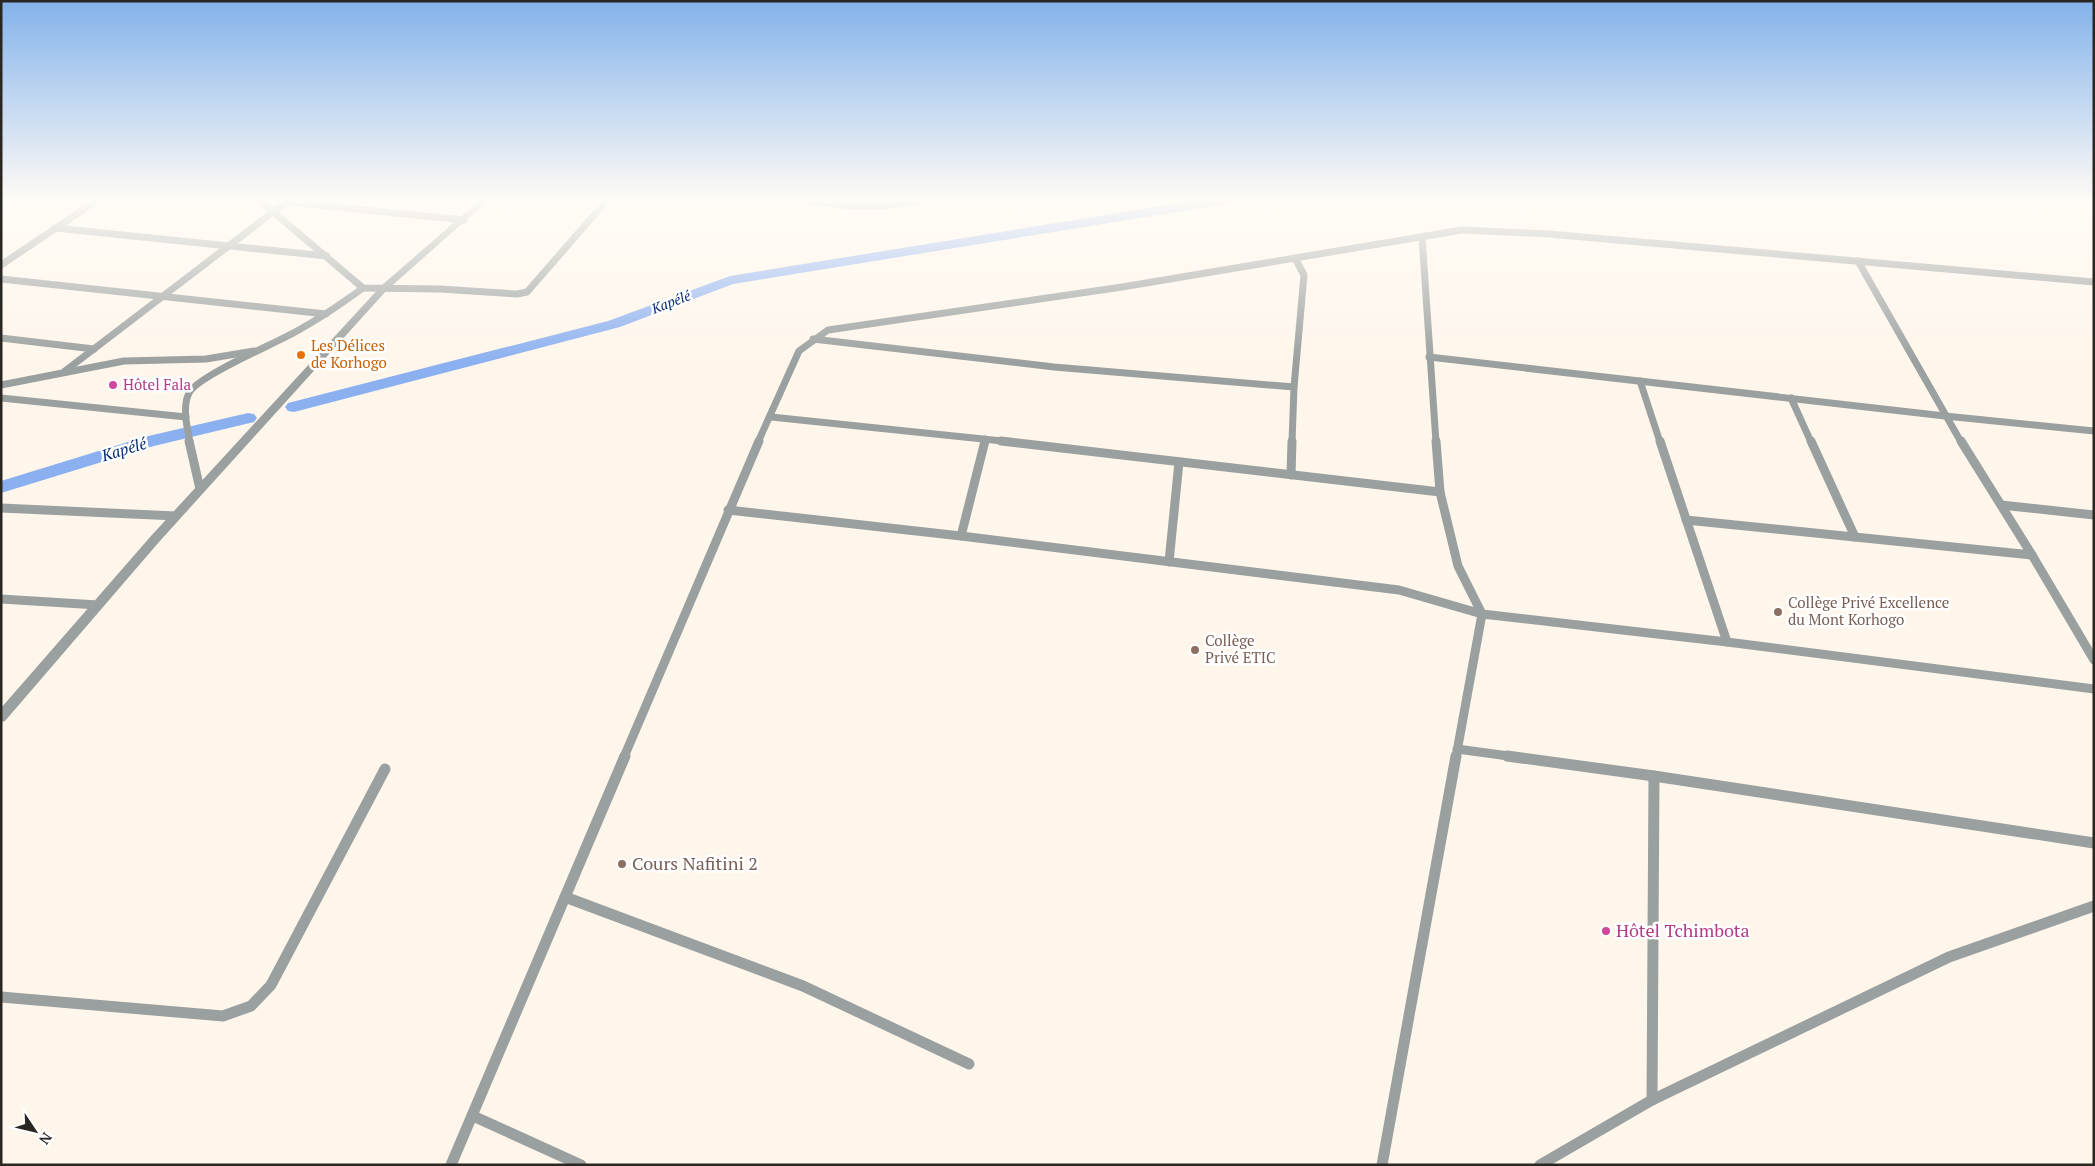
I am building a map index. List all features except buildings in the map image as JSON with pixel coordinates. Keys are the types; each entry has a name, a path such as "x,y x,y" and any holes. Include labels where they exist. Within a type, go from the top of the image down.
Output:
{"street":[{"path":"1,265 18,253"},
{"path":"65,371 220,253"},
{"path":"305,253 328,256"},
{"path":"325,253 363,288"},
{"path":"1,717 200,489 384,288 425,253"},
{"path":"200,489 186,417 188,394 208,375 267,349 326,314 363,288 459,290 504,294 527,292 561,253"},
{"path":"451,1165 566,897 728,510 799,351 813,339 828,330 1122,287 1323,253"},
{"path":"1382,1165 1482,614 1458,566 1440,492 1423,253"},
{"path":"1763,253 2094,282"},
{"path":"1291,474 1294,387 1304,275 1295,258"},
{"path":"1858,262 1945,416 2032,555 2094,660"},
{"path":"1,279 326,314"},
{"path":"1,338 94,349"},
{"path":"813,339 1191,380 1294,387"},
{"path":"1,385 124,361 206,359 267,349"},
{"path":"1429,357 1945,416 2094,430"},
{"path":"1640,381 1727,642"},
{"path":"1,398 186,417"},
{"path":"1791,398 1854,537"},
{"path":"771,417 985,439 1440,492"},
{"path":"961,536 985,439"},
{"path":"1169,562 1179,462"},
{"path":"2001,506 2094,515"},
{"path":"1,508 176,516"},
{"path":"728,510 961,536 1399,590 1482,614 1727,642 2094,688"},
{"path":"1686,520 2032,555"},
{"path":"1,599 98,605"},
{"path":"1457,749 1654,776 2094,843"},
{"path":"1,997 223,1016 251,1006 271,985 385,769"},
{"path":"1652,1100 1654,776"},
{"path":"566,897 802,986 969,1064"},
{"path":"1540,1165 1652,1100 1950,957 2094,906"},
{"path":"473,1116 581,1165"}],"waterway":[{"name":"Kapélé","path":"294,407 614,324 730,280 895,253"},
{"name":"Kapélé","path":"1,487 150,441 248,418"}],"place":[{"name":"Les Délices de Korhogo","path":"301,355"},
{"name":"Hôtel Fala","path":"113,385"},
{"name":"Collège Privé Excellence du Mont Korhogo","path":"1778,612"},
{"name":"Collège Privé ETIC","path":"1195,650"},
{"name":"Cours Nafitini 2","path":"622,864"},
{"name":"Hôtel Tchimbota","path":"1606,931"}]}
